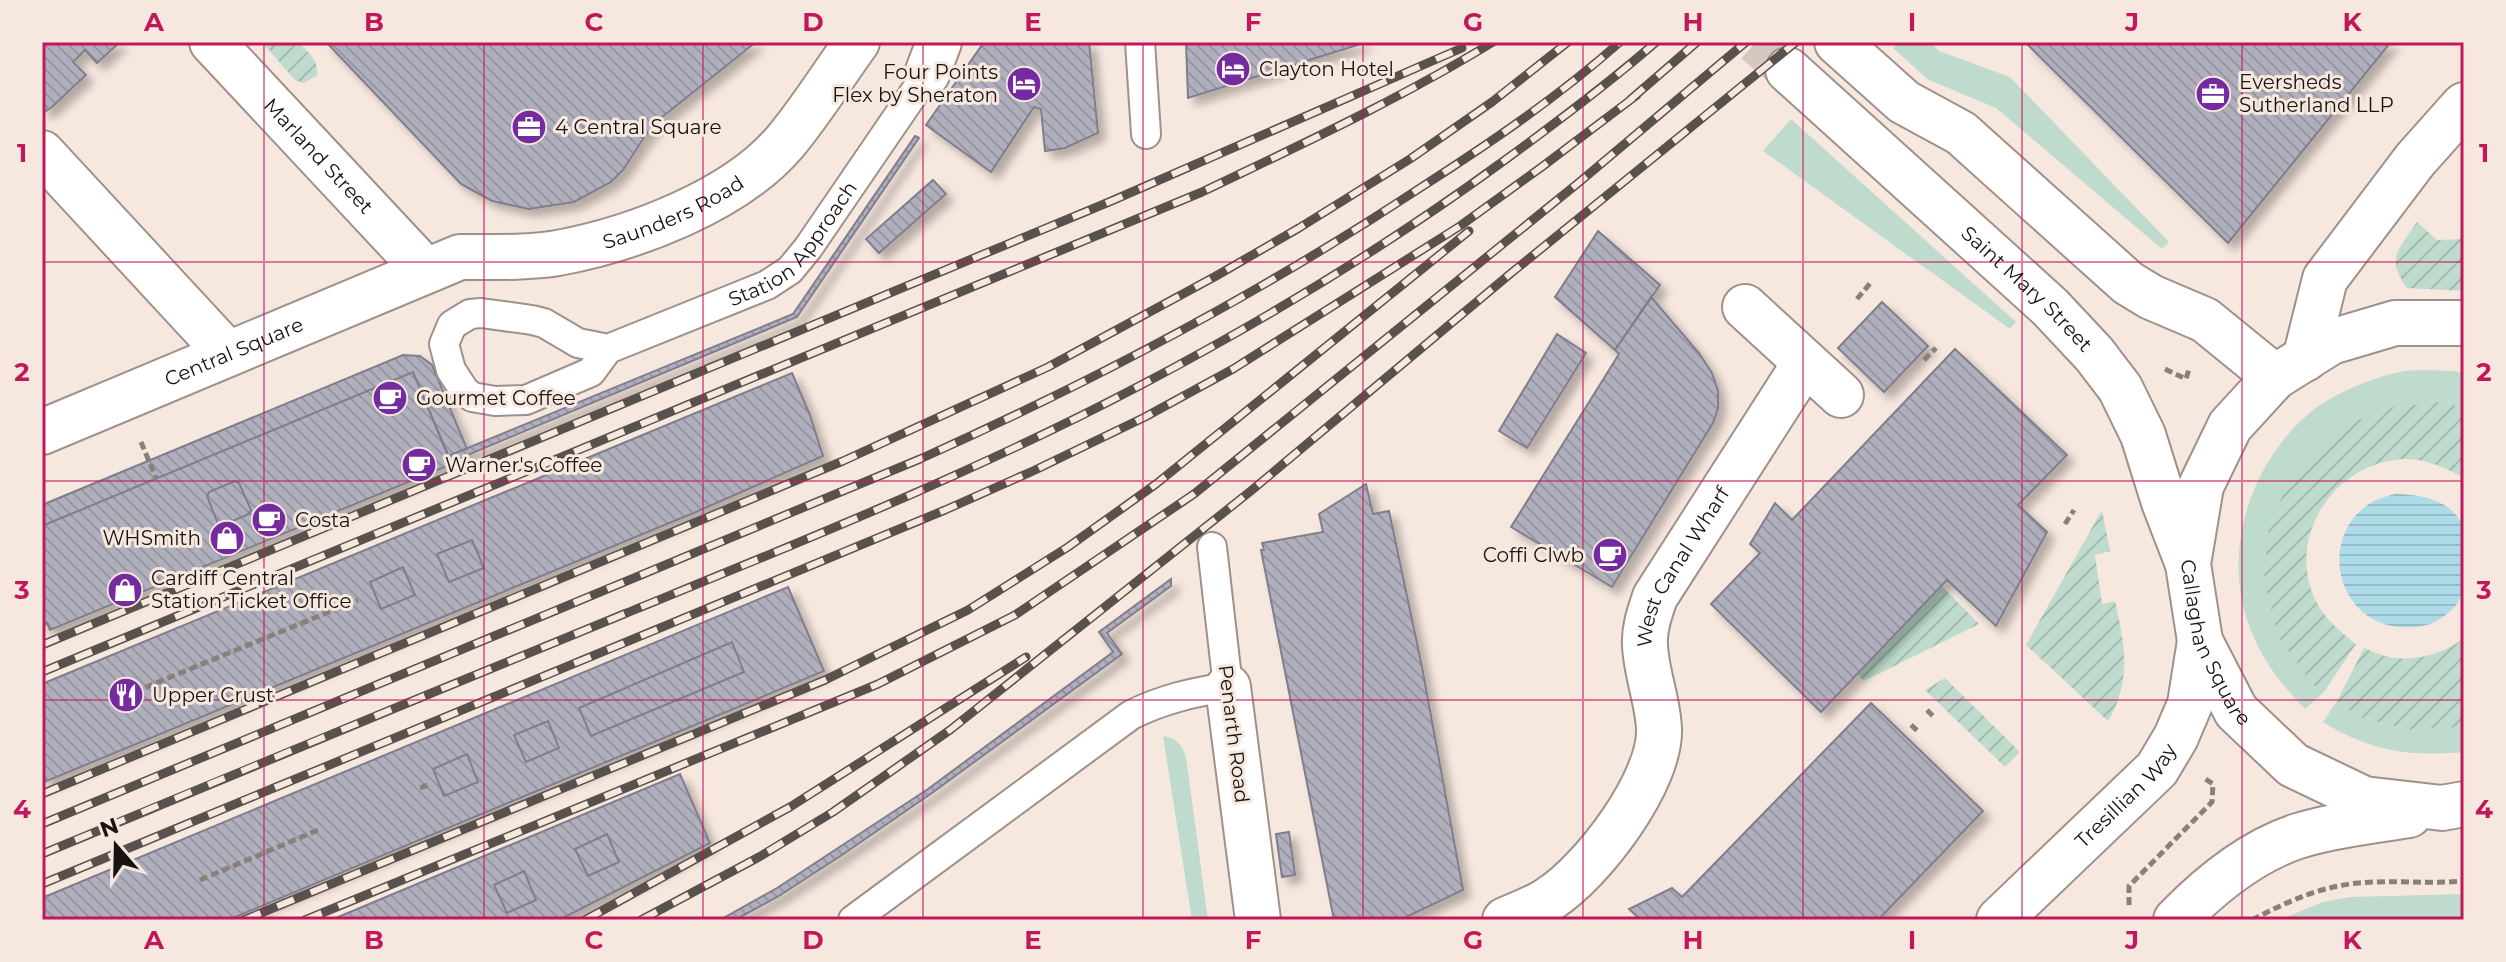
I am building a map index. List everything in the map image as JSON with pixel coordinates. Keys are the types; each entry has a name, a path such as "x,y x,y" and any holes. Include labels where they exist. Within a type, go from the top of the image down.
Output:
{"street":[{"name":"Marland Street","path":"212,42 426,271"},
{"name":"Saunders Road","path":"426,271 460,257 556,253 616,239 670,220 738,184 785,142 857,42"},
{"path":"1837,42 1904,102 1961,133 2128,283 2151,297 2205,320 2290,368"},
{"name":"Saint Mary Street","path":"1788,70 2050,307 2094,354 2120,388 2143,435 2188,564"},
{"name":"Callaghan Square","path":"2290,368 2325,279 2415,160 2464,105"},
{"path":"42,153 228,354"},
{"name":"Central Square","path":"42,432 426,271"},
{"path":"1745,307 1841,395"},
{"name":"Callaghan Square","path":"2453,806 2364,799 2293,765 2236,711 2200,641 2188,564 2201,486 2230,426 2290,368 2331,342 2395,323 2464,323"},
{"name":"West Canal Wharf","path":"1505,920 1549,899 1573,880 1600,854 1632,805 1654,760 1659,730 1645,645 1647,620 1655,597 1805,363"},
{"name":"Tresillian Way","path":"1999,920 2157,769 2176,737 2190,704 2200,641"},
{"name":"Penarth Road","path":"1228,687 1258,920"},
{"path":"2176,920 2240,866 2280,843 2301,835 2453,806"}],"lane":[{"path":"1140,42 1146,134"},
{"name":"Station Approach","path":"608,349 567,339 544,323 481,313 470,314 452,325 444,344 451,370 472,397 495,401 526,400 591,372 608,349 767,285 790,270 808,248 933,58"},
{"name":"Penarth Road","path":"1212,547 1228,687"},
{"path":"853,920 1131,715 1176,696 1228,687"}],"path":[{"path":"1857,299 1872,281"},
{"path":"1924,360 1936,348"},
{"path":"2156,365 2186,379 2193,359"},
{"path":"2065,524 2074,510"},
{"path":"134,692 358,600"},
{"path":"1927,710 1934,717"},
{"path":"1911,725 1919,732"},
{"path":"2129,908 2129,886 2212,802 2213,784 2204,778"},
{"path":"420,788 428,785"},
{"path":"200,880 318,830"},
{"path":"2252,920 2291,900 2336,886 2464,881"}],"green space":[{"path":"262,42 298,42 315,61 317,76 303,83 295,80"},
{"path":"1899,42 1930,42 1939,51 2010,77 2169,242 2162,249 1996,108 1927,79 1893,48"},
{"path":"1791,119 2016,322 2010,329 1763,151"},
{"path":"2417,222 2437,240 2464,239 2464,291 2407,288 2397,269 2397,254"},
{"path":"2399,372 2464,373 2464,408 2442,402 2293,473 2311,682 2324,692 2305,709 2265,659 2244,611 2239,581 2239,550 2244,520 2254,491 2267,464 2285,438 2326,401 2362,383"},
{"path":"2442,402 2464,408 2464,478 2421,461 2406,459 2381,463 2358,472 2339,487 2323,505 2312,527 2307,550 2307,575 2315,599 2328,619 2356,644 2324,692 2311,683 2278,636 2264,580 2269,524 2293,473 2333,432 2385,408"},
{"path":"2102,510 2110,551 2095,555 2102,604 2115,601 2124,648 2121,692 2108,721 2026,645"},
{"path":"1942,586 1979,624 1864,681 1858,675"},
{"path":"2464,638 2464,727 2407,730 2357,716 2337,701 2364,648 2389,657 2418,657 2447,648"},
{"path":"1945,678 2020,752 2005,767 1925,690"},
{"path":"2337,701 2357,716 2407,730 2464,727 2464,752 2425,754 2390,750 2357,740 2323,722"},
{"path":"1163,736 1178,742 1186,757 1208,920 1192,920"},
{"path":"2464,894 2464,920 2279,920 2323,902 2350,897"}],"water":[{"path":"2395,494 2425,497 2443,504 2463,526 2466,544 2461,598 2446,615 2426,625 2399,627 2377,621 2360,610 2348,594 2341,575 2339,554 2344,535 2355,517 2372,502"}],"building":[{"path":"42,42 120,42 97,63 85,50 73,62 86,75 46,111 42,110"},
{"name":"4 Central Square","path":"326,42 756,42 661,118 611,182 574,202 529,209 492,201 461,184"},
{"name":"Four Points Flex by Sheraton","path":"984,42 1089,42 1098,133 1065,148 1045,151 1041,109 1034,107 991,172 926,125"},
{"name":"Clayton Hotel","path":"1186,42 1367,42 1188,98"},
{"name":"Eversheds Sutherland LLP","path":"2025,42 2391,42 2228,243"},
{"path":"915,136 919,138 797,317 451,462 448,456 793,314"},
{"path":"933,180 946,194 879,253 866,239"},
{"path":"1598,231 1660,285 1615,350 1555,297"},
{"path":"1651,297 1712,373 1718,391 1718,408 1713,423 1612,587 1511,527 1619,354 1615,350"},
{"path":"1882,302 1928,346 1884,392 1838,348"},
{"path":"1557,334 1586,353 1527,448 1499,431"},
{"path":"1955,349 2067,455 2018,505 2047,532 1996,626 1947,580 1821,712 1711,604 1760,553 1750,544 1775,503 1792,520"},
{"path":"403,355 420,356 432,365 467,449 448,456 413,372 42,526 42,505"},
{"path":"413,372 452,464 50,630 47,623 42,626 42,526"},
{"path":"792,373 823,456 696,512 42,783 42,684"},
{"path":"235,481 239,483 251,510 249,514 223,525 218,524 207,496 209,492"},
{"path":"1366,484 1373,514 1389,511 1422,667 1463,890 1400,920 1334,920 1261,550 1264,550 1262,543 1323,532 1319,514"},
{"path":"472,540 484,568 449,582 437,554"},
{"path":"403,567 415,595 381,609 370,582"},
{"path":"1171,579 1171,586 1107,633 1122,654 842,855 735,920 720,920 777,888 928,789 1113,652 1099,632"},
{"path":"788,587 824,671 228,920 42,920 42,898"},
{"path":"732,642 744,672 591,736 579,708"},
{"path":"1871,703 1983,811 1878,920 1641,920 1629,909 1672,888 1682,897"},
{"path":"548,721 559,748 526,762 514,735"},
{"path":"467,754 478,782 444,796 433,769"},
{"path":"680,774 710,843 559,920 331,920"},
{"path":"1289,832 1295,875 1282,877 1276,834"},
{"path":"607,834 619,862 588,876 575,849"},
{"path":"524,871 536,900 507,913 494,885"}],"tunnel":[{"path":"1756,42 1788,70"}],"railway":[{"path":"42,672 1202,192 1386,102 1493,42"},
{"path":"42,794 843,461 1048,367 1216,276 1410,159 1492,102 1568,42"},
{"path":"42,824 920,459 1049,399 1176,334 1360,227 1523,119 1620,42"},
{"path":"42,854 820,534 1078,417 1235,334 1373,251 1524,146 1656,42"},
{"path":"1630,100 1697,42"},
{"path":"305,920 878,684 1015,615 1194,494 1577,184 1746,42"},
{"path":"641,920 759,857 833,812 950,730 1252,490 1510,274 1796,42"},
{"path":"42,645 1109,202 1462,48"},
{"path":"42,884 945,510 1145,417 1233,369 1460,226 1637,95"},
{"path":"244,920 825,680 968,610 1068,547 1156,484 1469,231"},
{"path":"585,920 790,807 1026,657"}],"place":[{"name":"Clayton Hotel","path":"1233,69"},
{"name":"Four Points Flex by Sheraton","path":"1024,84"},
{"name":"Eversheds Sutherland LLP","path":"2213,94"},
{"name":"4 Central Square","path":"529,127"},
{"name":"Gourmet Coffee","path":"390,398"},
{"name":"Warner's Coffee","path":"419,465"},
{"name":"Costa","path":"269,520"},
{"name":"WHSmith","path":"227,538"},
{"name":"Coffi Clwb","path":"1610,555"},
{"name":"Cardiff Central Station Ticket Office","path":"125,590"},
{"name":"Upper Crust","path":"126,695"}]}
